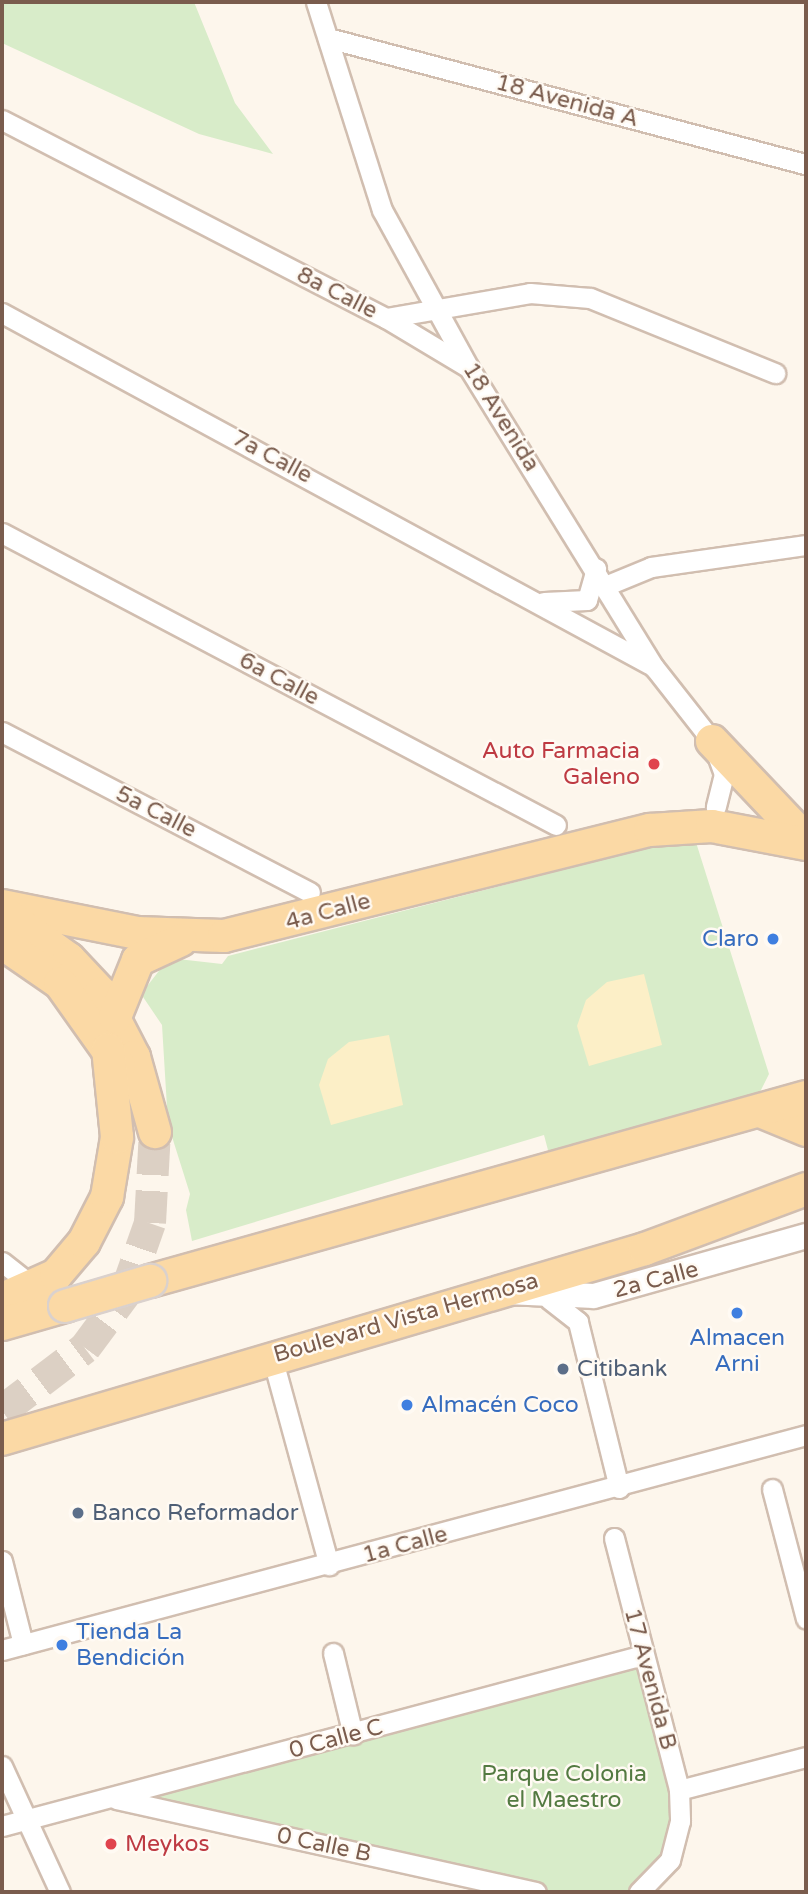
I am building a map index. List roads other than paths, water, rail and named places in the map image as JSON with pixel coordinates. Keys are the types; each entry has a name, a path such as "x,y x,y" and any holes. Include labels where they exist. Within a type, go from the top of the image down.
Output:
{"main road":[{"path":"712,741 800,836"},
{"path":"682,827 716,807 800,836"},
{"name":"4a Calle","path":"2,909 191,938 259,930 650,830 716,807"},
{"name":"4a Calle","path":"650,830 682,827 738,829 800,836"},
{"path":"2,909 69,959 115,1017 150,1101 145,1135 121,1072 108,1049 60,984 2,943"},
{"path":"115,1017 138,960 150,949 191,938"},
{"path":"2,1299 35,1288 70,1260 107,1197 117,1137 108,1049"},
{"path":"2,1324 806,1097"},
{"path":"760,1111 806,1130"},
{"path":"645,1249 806,1166"},
{"name":"Boulevard Vista Hermosa","path":"2,1439 272,1357 645,1249 806,1189"}],"street":[{"name":"18 Avenida","path":"316,2 382,209 470,368 595,567 653,667 712,741 724,774 716,807"},
{"name":"18 Avenida A","path":"328,38 806,164"},
{"name":"8a Calle","path":"2,120 386,318 530,293 590,298 775,373"},
{"name":"7a Calle","path":"2,313 543,601 653,667"},
{"path":"386,318 470,368"},
{"name":"6a Calle","path":"2,533 556,825"},
{"path":"605,586 651,567 806,545"},
{"name":"7a Calle","path":"543,601 587,600 595,567"},
{"name":"5a Calle","path":"2,732 310,892"},
{"name":"2a Calle","path":"503,1291 549,1299 594,1296 806,1236"},
{"path":"2,1262 35,1288"},
{"path":"578,1322 594,1296"},
{"path":"549,1299 578,1322 618,1488"},
{"path":"272,1357 328,1565"},
{"name":"1a Calle","path":"2,1650 618,1488 806,1434"},
{"path":"772,1489 806,1619"},
{"name":"17 Avenida B","path":"614,1538 679,1790 680,1821 670,1860 639,1892"},
{"path":"2,1561 23,1644"},
{"path":"333,1653 353,1735"},
{"name":"0 Calle C","path":"28,1819 353,1735 643,1655"},
{"path":"679,1790 806,1757"},
{"path":"2,1766 60,1892"},
{"name":"0 Calle B","path":"112,1798 536,1892"},
{"path":"2,1826 28,1819"}],"tunnel":[{"path":"2,1411 85,1348 125,1294 150,1223 155,1132"}],"place":[{"name":"Auto Farmacia Galeno","path":"654,764"},
{"name":"Claro","path":"773,939"},
{"name":"Almacen Arni","path":"737,1313"},
{"name":"Citibank","path":"563,1369"},
{"name":"Almacén Coco","path":"407,1405"},
{"name":"Banco Reformador","path":"78,1513"},
{"name":"Tienda La Bendición","path":"62,1645"},
{"name":"Meykos","path":"111,1844"}],"park label":[{"name":"Parque Colonia el Maestro","path":"564,1787"}]}
